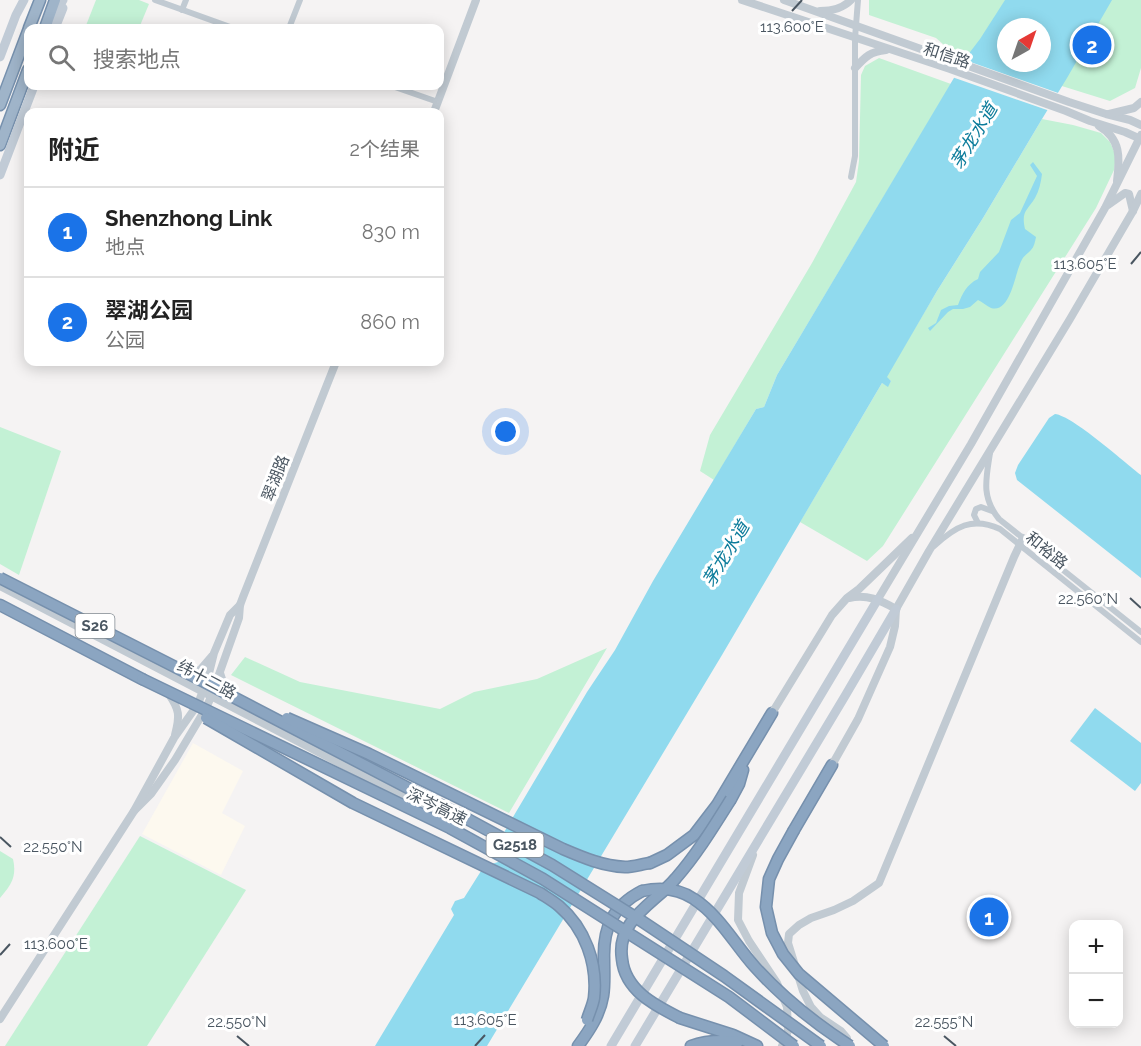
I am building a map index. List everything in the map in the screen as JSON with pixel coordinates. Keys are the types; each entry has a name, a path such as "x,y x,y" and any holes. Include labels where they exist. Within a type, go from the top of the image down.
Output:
{"highway":[{"path":"31,24 40,0"},
{"path":"46,24 55,0"},
{"path":"0,105 24,42"},
{"path":"0,145 24,81"},
{"name":"S26","path":"0,578 191,675"},
{"name":"S26","path":"0,604 142,679"},
{"path":"191,675 369,754 563,849 602,864 627,867 650,863 667,855 694,835 717,805 772,713"},
{"name":"深岑高速","path":"191,675 552,865 724,976 821,1046"},
{"path":"142,679 352,803 540,893 559,906 574,922 585,940 591,958 595,979 590,1022"},
{"name":"深岑高速","path":"142,679 450,828 543,879 729,997 794,1046"},
{"path":"751,747 739,784 731,799 675,880 631,923 623,936 621,951 623,969 632,986 645,998 680,1018 734,1035 755,1046"},
{"path":"832,765 778,859 769,879 766,907 772,933 783,954 799,974 884,1046"},
{"path":"577,1046 603,999 604,941 608,926 616,911 628,898 642,891 657,888 676,890 707,908 744,955 776,988 849,1046"},
{"path":"691,1046 726,1040 755,1046"}],"main road":[{"path":"0,57 24,0"},
{"path":"30,24 33,0"},
{"path":"48,24 65,0"},
{"path":"56,24 65,0"},
{"path":"26,108 32,90"},
{"path":"0,175 24,112"},
{"path":"611,1046 878,599"},
{"path":"635,1046 896,609"}],"street":[{"path":"155,0 222,24"},
{"path":"182,10 186,0"},
{"path":"291,24 300,0"},
{"path":"444,87 478,0"},
{"name":"和信路","path":"742,0 950,69 1140,138"},
{"name":"和信路","path":"784,0 1069,102 1141,125"},
{"path":"816,11 837,9 851,0"},
{"path":"851,177 855,156 855,38 858,0"},
{"path":"855,68 875,51 890,50"},
{"path":"404,90 438,102"},
{"path":"436,108 443,90"},
{"path":"1106,114 1134,108 1141,102"},
{"path":"1090,121 1106,130 1114,140 1119,158 1116,186"},
{"path":"878,599 971,444 1105,208 1140,138"},
{"path":"1105,208 1125,193 1129,194 1133,211"},
{"path":"832,765 858,719 886,658 894,632 896,609 1141,194"},
{"name":"翠湖路","path":"0,1019 134,811 174,738 211,697 239,618 240,605 334,366"},
{"path":"991,449 985,489 993,512"},
{"path":"929,551 949,533 978,523 974,514 977,508 981,507 993,512"},
{"name":"和裕路","path":"993,512 1141,632"},
{"name":"和裕路","path":"978,523 1000,530 1141,642"},
{"path":"772,713 825,624 847,598 920,531"},
{"path":"849,1046 847,1038 841,1031 820,1017 811,1007 803,991 788,943 789,934 811,918 853,901 879,883 1023,538"},
{"name":"纬十二路","path":"0,586 439,815"},
{"path":"847,598 858,596 878,599 896,609"},
{"path":"0,604 395,806 401,796"},
{"name":"翠湖路","path":"134,811 151,794 188,737 202,706 202,692 214,652 230,615 240,605"},
{"path":"164,672 200,670 214,652"},
{"path":"220,672 223,682 246,715"},
{"path":"164,687 178,708 179,720 174,738"},
{"path":"188,737 200,723 211,721 261,737"},
{"path":"761,836 739,893 738,920 777,983 787,1007 788,1031 782,1046"}],"shaded area":[{"path":"193,743 243,771 222,813 245,826 221,875 142,834"}],"green space":[{"path":"96,0 139,0 149,4 141,24 87,24"},
{"path":"869,0 1141,0 1141,68 1135,88 1110,101 1016,72 1051,72 1051,18 997,18 997,66 952,52 936,38 869,15"},
{"path":"879,58 951,84 777,375 764,407 756,409 714,480 700,471 710,435 812,263 856,182 859,161 861,75 865,66"},
{"path":"1042,119 1101,133 1110,142 1116,156 1114,170 1096,208 883,546 867,561 800,522 882,383 888,386 891,381 886,377"},
{"path":"0,427 61,451 19,575 0,564"},
{"path":"607,648 509,813 231,675 245,657 300,682 440,709 474,692 537,679"},
{"path":"140,836 246,890 147,1046 5,1046"},
{"path":"0,851 13,859 14,876 0,898"}],"water":[{"name":"茅龙水道","path":"1005,0 1112,0 887,377 891,381 888,387 882,383 487,1046 375,1046 454,915 451,909 455,901 464,898 481,871 500,859 500,850 503,846 502,836 506,829 587,692 615,650 653,581 756,409 764,407 777,375 967,56"},
{"path":"1033,162 1042,177 1024,218 1025,229 1036,237 1033,247 1021,261 1007,300 997,308 991,308 978,300 970,307 953,309 930,331 928,328 936,323 941,310 958,305 965,290 978,279 980,272 999,252 1011,220 1020,213 1037,176 1030,165"},
{"path":"1055,414 1086,431 1141,475 1141,578 1017,480 1015,473 1018,465 1049,418"},
{"path":"1095,708 1141,743 1141,783 1135,791 1070,741"}],"pier":[{"path":"962,59 1061,94 1050,111 952,77"}],"place":[{"name":"翠湖公园","path":"1092,45"},
{"name":"Shenzhong Link","path":"989,917"}]}
